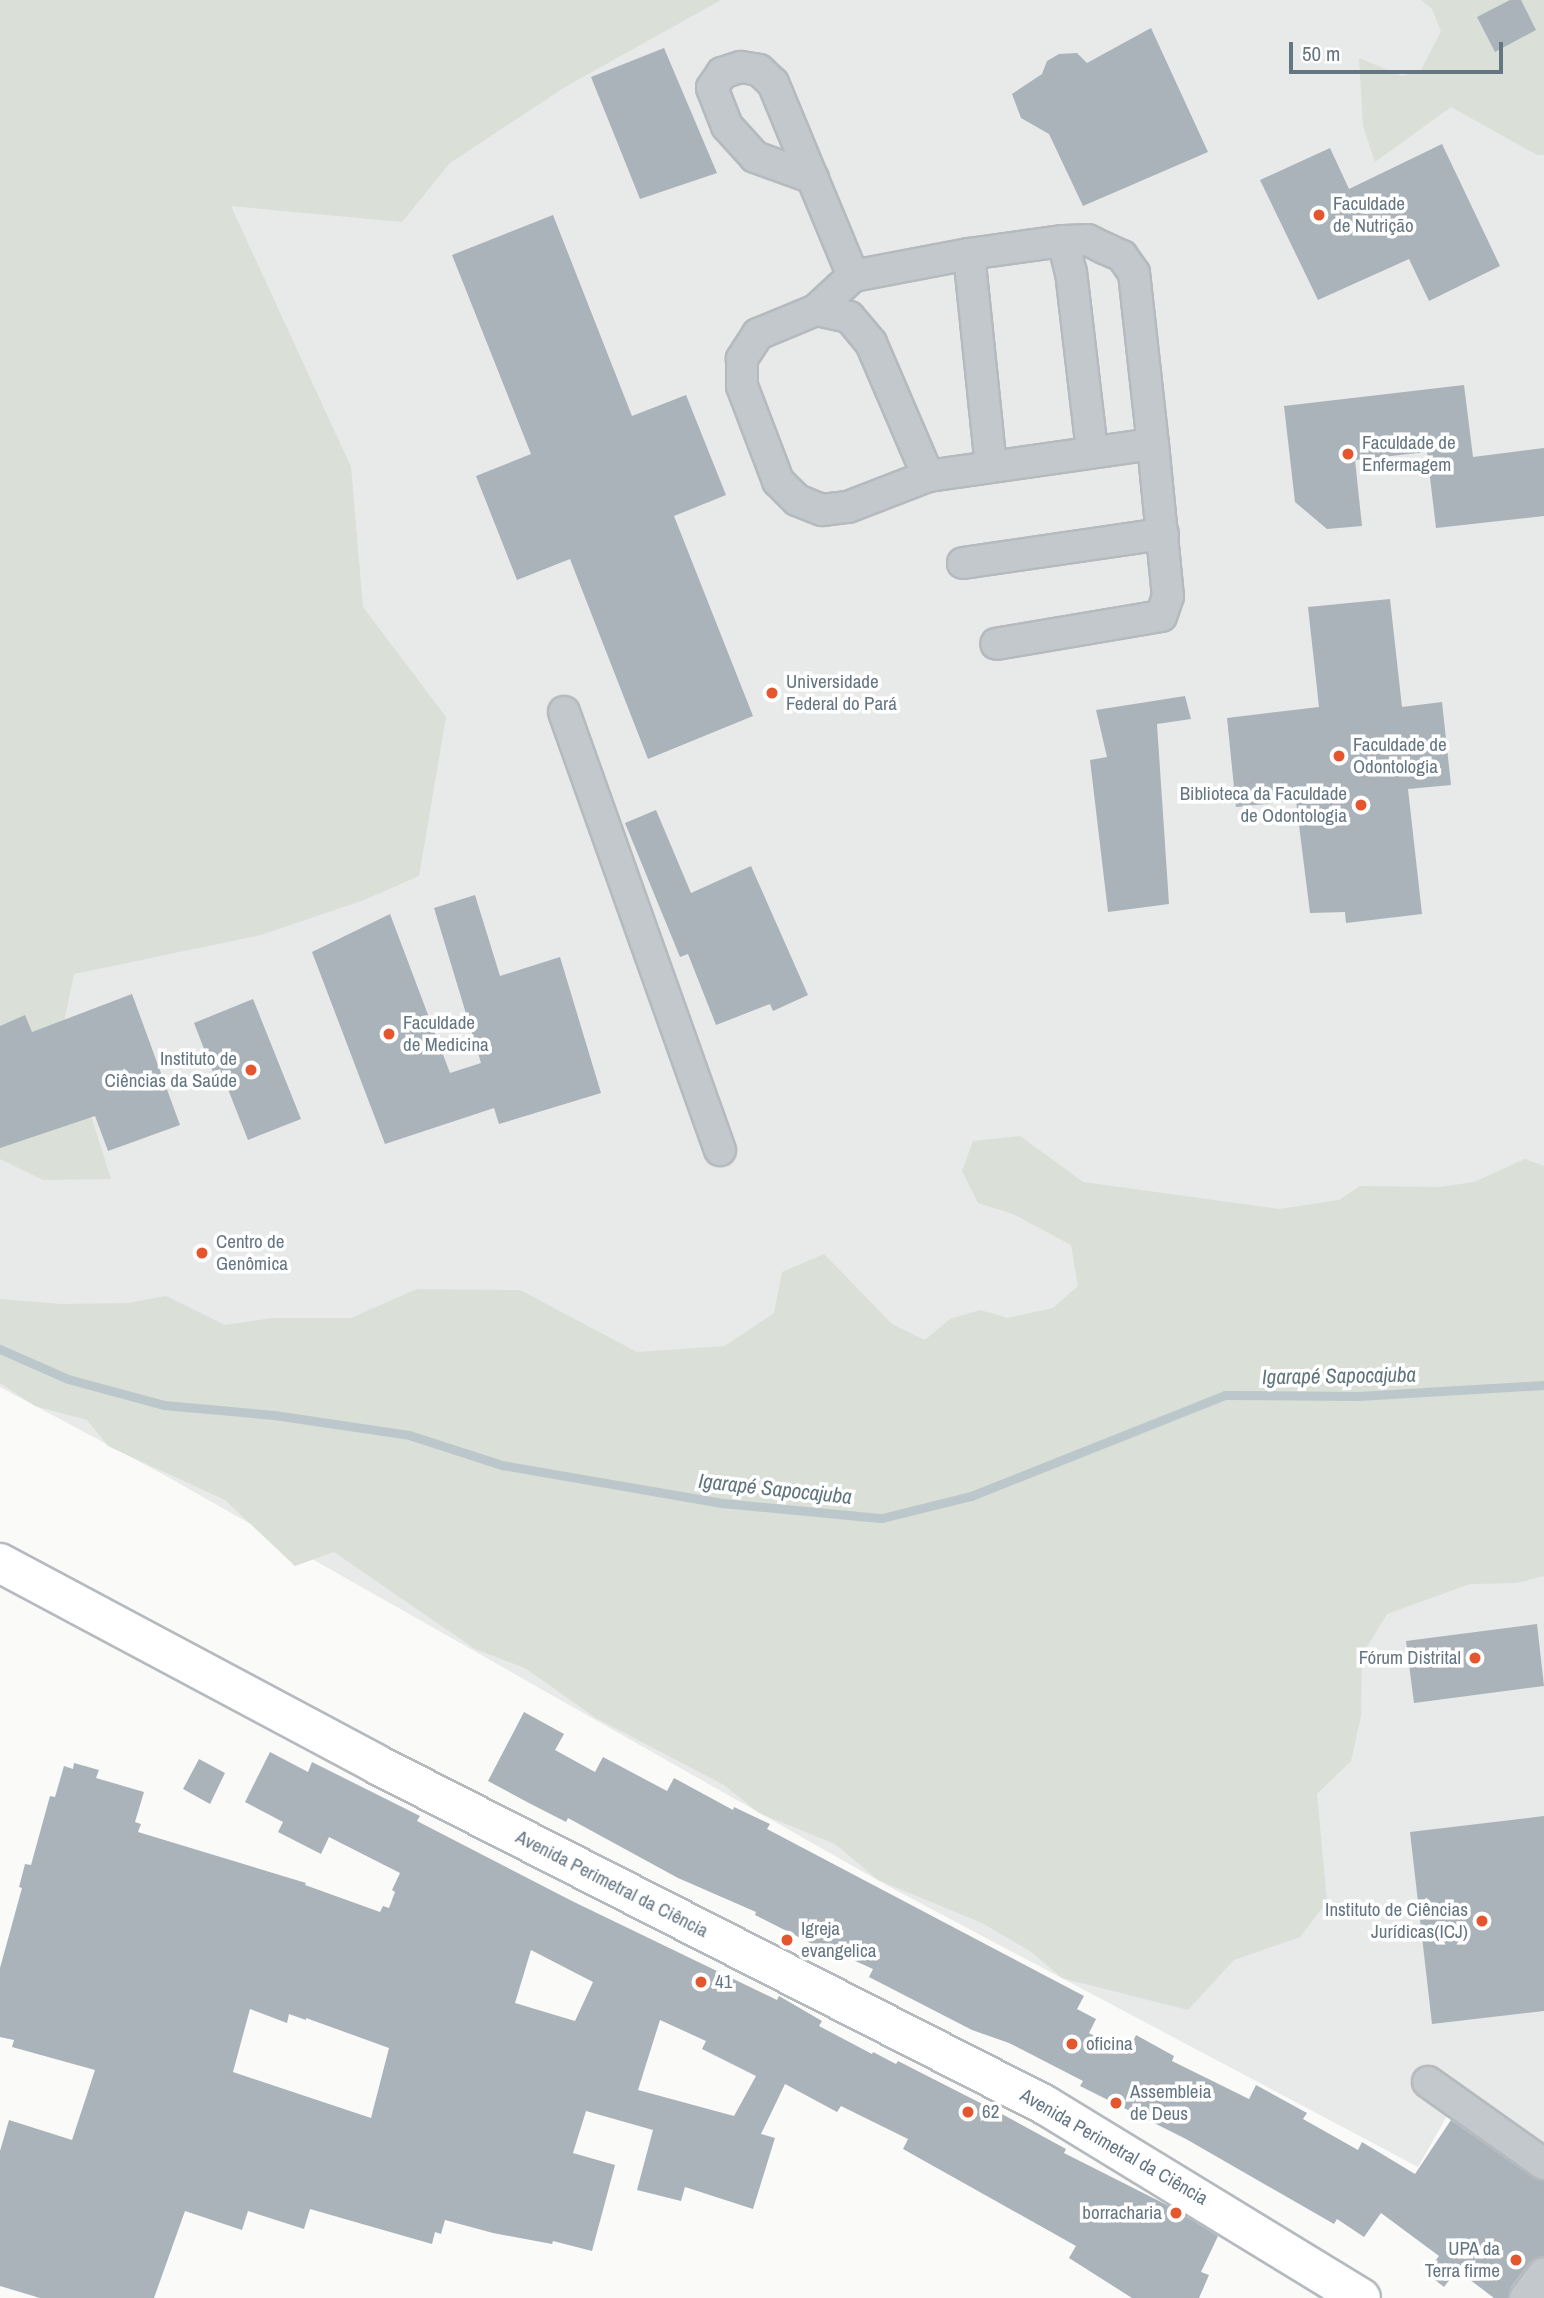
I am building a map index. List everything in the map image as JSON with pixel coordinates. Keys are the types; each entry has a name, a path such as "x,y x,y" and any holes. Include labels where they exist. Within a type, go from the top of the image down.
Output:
{"main road":[{"name":"Avenida Perimetral da Ciência","path":"0,1563 388,1770 1045,2105 1361,2298"},
{"name":"Avenida Perimetral da Ciência","path":"1220,2210 1322,2298"}],"lane":[{"path":"813,178 853,276"},
{"path":"996,644 1161,616 1168,596 1163,534 1153,444 1134,273 1122,256 1088,240 1063,241 969,254 853,276 816,310 758,334 742,359 742,386 778,481 797,500 822,510 848,507 928,476 1153,444"},
{"path":"1063,241 1071,272 1092,451"},
{"path":"969,254 991,467"},
{"path":"816,310 849,317 871,343 928,476"},
{"path":"963,563 1163,534"},
{"path":"564,712 720,1150"},
{"path":"1428,2082 1544,2164"},
{"path":"1525,2298 1544,2273"}],"shaded area":[{"name":"Universidade Federal do Pará","path":"0,0 1544,0 1544,2163 1456,2100 1418,2167 888,1886 166,1476 0,1387"},
{"path":"0,0 721,0 565,87 450,163 402,222 231,206 351,467 363,607 446,717 419,876 364,900 261,935 74,974 63,1027 111,1179 43,1180 0,1159"},
{"path":"1421,0 1544,0 1544,155 1537,155 1451,107 1375,162 1363,126 1359,58 1402,76 1421,70 1441,31 1432,9"},
{"path":"1020,1136 1083,1182 1279,1209 1339,1200 1360,1186 1440,1187 1474,1182 1525,1159 1544,1166 1544,1576 1517,1583 1470,1584 1387,1614 1362,1655 1361,1716 1351,1761 1317,1794 1327,1902 1300,1937 1234,1960 1188,2010 1062,1978 1030,1951 982,1923 878,1880 835,1844 759,1813 724,1785 596,1718 525,1668 475,1649 334,1552 295,1566 225,1500 108,1446 87,1420 35,1406 0,1383 0,1299 61,1304 128,1303 166,1296 225,1325 272,1318 351,1318 417,1289 520,1290 637,1352 725,1346 774,1313 782,1272 824,1254 892,1324 925,1340 950,1319 980,1310 1008,1318 1053,1308 1078,1286 1071,1245 1013,1214 978,1203 962,1171 973,1141"}],"building":[{"path":"1510,0 1521,0 1536,30 1495,52 1477,17"},
{"path":"1151,28 1208,152 1083,206 1049,134 1021,118 1012,94 1042,74 1047,61 1059,54 1077,53 1087,63"},
{"path":"664,48 717,173 640,199 591,77"},
{"path":"1442,144 1500,266 1429,301 1409,259 1318,300 1260,180 1330,148 1349,189"},
{"path":"553,215 632,416 686,395 726,495 674,516 753,716 648,759 570,559 517,580 476,476 531,454 452,255"},
{"name":"Faculdade de Enfermagem","path":"1464,385 1473,457 1544,448 1544,516 1436,528 1427,452 1355,460 1362,526 1327,529 1295,502 1284,406"},
{"name":"Faculdade de Odontologia","path":"1390,599 1402,707 1442,702 1451,785 1408,789 1422,914 1346,923 1345,912 1310,913 1296,801 1236,807 1227,718 1319,707 1308,607"},
{"path":"1185,696 1191,719 1157,724 1169,904 1108,912 1090,760 1107,757 1096,710"},
{"path":"656,810 691,893 751,866 808,995 773,1011 770,1004 716,1025 688,954 680,957 625,823"},
{"path":"475,895 500,976 560,957 601,1093 499,1124 494,1108 385,1144 312,952 390,914 450,1073 481,1063 434,908"},
{"path":"132,994 180,1125 108,1151 95,1116 0,1148 0,1026 25,1015 32,1032"},
{"name":"Instituto de Ciências da Saúde","path":"253,999 301,1119 248,1140 220,1069 213,1072 194,1023"},
{"name":"Fórum Distrital","path":"1537,1624 1544,1686 1414,1703 1406,1641"},
{"path":"524,1712 564,1734 555,1750 595,1772 603,1757 667,1791 674,1778 733,1810 734,1807 770,1824 767,1829 1084,1996 1077,2009 1096,2019 1089,2033 1127,2054 1136,2035 1174,2056 1172,2061 1249,2099 1256,2085 1307,2113 1303,2119 1358,2150 1362,2142 1415,2174 1451,2120 1534,2178 1544,2181 1544,2256 1530,2262 1511,2287 1508,2298 1494,2298 1457,2270 1444,2287 1426,2273 1439,2256 1381,2213 1364,2237 1337,2219 1334,2224 1186,2139 1080,2086 1083,2081 1009,2043 972,2030 869,1977 873,1969 831,1950 830,1953 755,1915 756,1912 678,1878 568,1818 566,1822 527,1802 488,1781"},
{"path":"270,1752 308,1772 312,1762 420,1816 417,1821 572,1901 777,2000 779,1996 822,2021 819,2026 872,2054 873,2052 896,2064 898,2061 1000,2113 1066,2149 1064,2153 1169,2206 1218,2236 1201,2272 1209,2275 1199,2298 1132,2298 1069,2258 1076,2246 903,2149 908,2139 841,2106 837,2112 785,2084 761,2134 775,2138 753,2209 685,2187 681,2201 637,2190 653,2130 586,2111 573,2153 615,2165 592,2251 553,2241 552,2244 493,2233 445,2220 441,2234 435,2232 432,2244 310,2209 304,2229 248,2211 242,2230 185,2211 154,2298 40,2298 0,2286 0,2151 9,2120 72,2140 95,2070 12,2047 14,2040 0,2037 0,1968 22,1888 19,1887 25,1864 31,1865 50,1796 55,1797 64,1766 73,1769 74,1763 99,1770 96,1778 144,1792 135,1822 141,1824 138,1832 306,1883 305,1885 380,1912 383,1906 389,1908 395,1892 392,1890 400,1873 329,1837 321,1854 278,1832 283,1822 245,1802","holes":["531,1950 593,1982 575,2021 515,2003","250,2009 287,2023 289,2014 306,2018 389,2048 371,2118 233,2072","660,2020 706,2041 702,2049 756,2076 734,2116 638,2090"]},
{"path":"199,1759 225,1773 210,1804 183,1789"},
{"name":"Instituto de Ciências Jurídicas(ICJ)","path":"1544,1816 1544,2011 1432,2024 1410,1832"}],"waterway":[{"name":"Igarapé Sapocajuba","path":"0,1349 68,1379 164,1405 274,1415 409,1435 502,1465 722,1503 882,1518 971,1496 1225,1395 1358,1396 1544,1385"}],"place":[{"name":"Faculdade de Nutrição","path":"1319,215"},
{"name":"Faculdade de Enfermagem","path":"1348,454"},
{"name":"Universidade Federal do Pará","path":"772,693"},
{"name":"Faculdade de Odontologia","path":"1339,756"},
{"name":"Biblioteca da Faculdade de Odontologia","path":"1361,805"},
{"name":"Faculdade de Medicina","path":"389,1034"},
{"name":"Instituto de Ciências da Saúde","path":"251,1070"},
{"name":"Centro de Genômica","path":"202,1253"},
{"name":"Fórum Distrital","path":"1475,1658"},
{"name":"Instituto de Ciências Jurídicas(ICJ)","path":"1482,1921"},
{"name":"Igreja evangelica","path":"787,1940"},
{"name":"41","path":"701,1982"},
{"name":"oficina","path":"1072,2044"},
{"name":"Assembleia de Deus","path":"1116,2103"},
{"name":"62","path":"968,2112"},
{"name":"borracharia","path":"1176,2213"},
{"name":"UPA da Terra firme","path":"1516,2260"}]}
